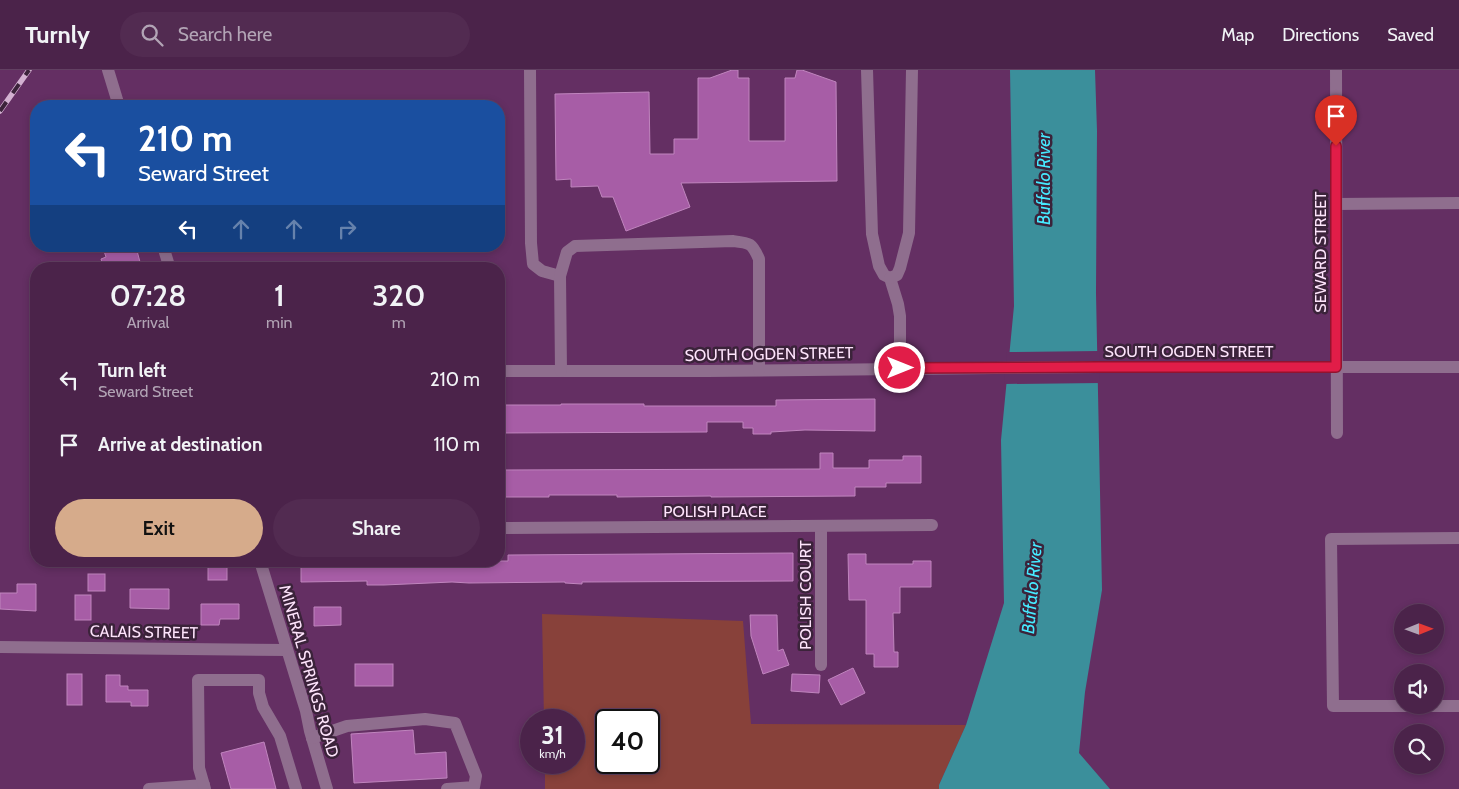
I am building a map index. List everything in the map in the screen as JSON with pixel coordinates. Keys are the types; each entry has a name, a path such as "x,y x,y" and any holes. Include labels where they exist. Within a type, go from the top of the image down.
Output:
{"street":[{"path":"108,70 117,100"},
{"path":"530,70 531,242 533,264 542,271 560,276"},
{"path":"867,70 872,234 879,266 884,275 890,278 898,304 900,316 900,368"},
{"path":"890,278 897,275 900,268 909,233 912,70"},
{"name":"SEWARD STREET","path":"1336,70 1337,434"},
{"path":"1336,204 1459,203"},
{"path":"561,371 560,276 567,252 575,246 732,241 745,242 753,247 759,259 759,370"},
{"name":"SOUTH OGDEN STREET","path":"505,371 1459,366"},
{"name":"POLISH PLACE","path":"505,528 932,525"},
{"name":"POLISH COURT","path":"821,526 821,665"},
{"path":"1459,538 1332,539 1333,706 1459,706"},
{"name":"MINERAL SPRINGS ROAD","path":"262,567 306,710 327,789"},
{"name":"CALAIS STREET","path":"0,647 288,650"},
{"path":"149,789 204,787 199,768 198,680 259,680 259,694 263,707 280,736 296,789"},
{"path":"312,738 347,726 425,719 455,724 476,776 474,787 447,789"}],"shaded area":[{"path":"542,614 743,621 751,724 966,725 939,785 939,789 545,789 545,774 585,774 585,709 544,709"}],"water":[{"name":"Buffalo River","path":"1010,70 1095,70 1097,131 1096,293 1102,590 1085,692 1079,753 1110,789 939,789 939,785 966,725 1004,603 1001,440 1014,306"}],"pier":[{"path":"1099,351 1100,383 1004,384 1007,352"}],"building":[{"path":"732,70 738,70 738,78 749,78 749,141 785,141 785,78 795,78 797,70 802,70 836,82 837,181 681,183 690,207 626,231 613,197 602,197 598,186 571,187 571,179 556,180 555,94 649,92 650,154 674,154 674,139 698,139 698,78 710,78"},
{"path":"104,252 137,252 140,262 102,262 101,259 106,257"},
{"path":"875,399 875,431 805,430 753,434 753,428 743,428 743,422 707,422 707,432 505,433 505,405 644,404 644,406 776,406 776,400"},
{"path":"820,453 833,453 833,468 869,468 869,460 903,460 903,456 921,456 921,483 886,483 886,487 855,487 855,496 617,497 617,495 549,495 549,497 505,497 505,470 820,469"},
{"path":"793,553 793,581 582,582 582,584 565,582 452,582 384,585 367,585 367,581 301,582 301,567 505,567 508,555"},
{"path":"848,554 866,554 866,564 913,564 913,561 931,561 931,587 900,587 900,613 893,613 894,652 898,652 898,667 874,667 874,654 866,654 866,600 849,600"},
{"path":"208,567 227,567 227,580 208,580"},
{"path":"88,574 105,574 105,591 88,591"},
{"path":"17,584 36,584 36,611 0,609 0,593 17,593"},
{"path":"130,589 169,589 169,609 130,608"},
{"path":"75,595 91,595 91,620 75,620"},
{"path":"201,604 239,604 239,619 220,619 219,625 201,625"},
{"path":"314,607 341,607 341,625 314,626"},
{"path":"750,615 777,615 778,651 783,649 789,665 763,674 751,636"},
{"path":"355,664 393,664 393,686 355,686"},
{"path":"853,668 865,693 841,705 828,680"},
{"path":"67,674 82,674 82,705 67,705"},
{"path":"792,674 820,675 819,693 791,691"},
{"path":"106,675 120,675 120,686 128,686 128,690 148,690 148,706 131,706 131,702 106,702"},
{"path":"413,730 415,754 446,752 447,778 354,783 351,734"},
{"path":"264,742 276,789 231,789 221,753"}],"railway":[{"path":"0,111 29,70"}],"route":[{"path":"900,368 1336,367 1336,146"}]}
